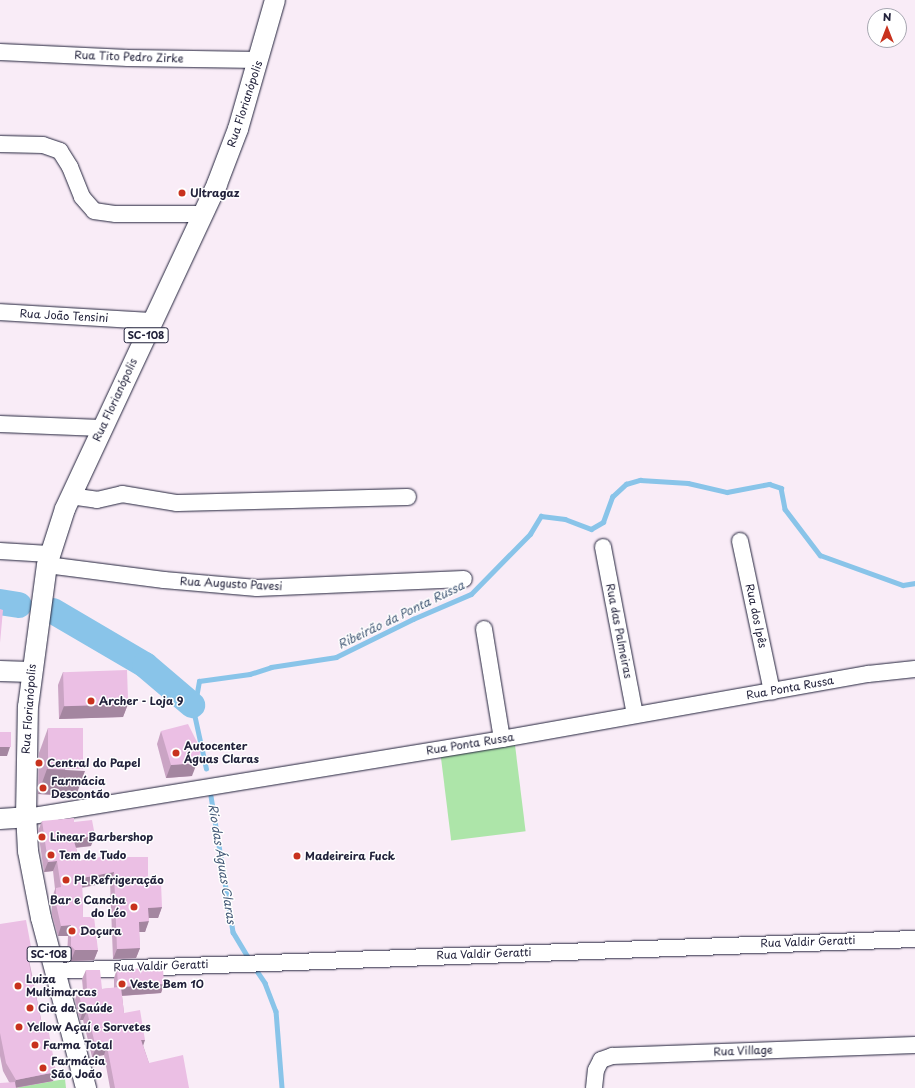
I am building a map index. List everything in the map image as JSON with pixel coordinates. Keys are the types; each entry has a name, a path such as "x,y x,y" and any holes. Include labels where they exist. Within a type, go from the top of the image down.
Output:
{"main road":[{"name":"Rua Florianópolis","path":"26,817 26,741 32,672 48,559 70,496 203,214 238,129 275,0"},
{"path":"0,671 32,672"},
{"path":"0,819 26,817"},
{"name":"SC-108","path":"26,817 33,881 54,970 86,1088"}],"street":[{"name":"Rua Tito Pedro Zirke","path":"0,52 128,58 259,60"},
{"path":"0,144 43,145 60,151 70,167 82,197 94,211 116,214 203,214"},
{"name":"Rua João Tensini","path":"0,312 152,322"},
{"path":"0,424 101,428"},
{"path":"70,496 97,500 122,494 177,503 408,497"},
{"name":"Rua dos Ipês","path":"740,541 772,692"},
{"name":"Rua das Palmeiras","path":"603,547 635,714"},
{"name":"Rua Augusto Pavesi","path":"0,551 164,580 257,588 464,579"},
{"path":"484,629 502,739"},
{"name":"Rua Ponta Russa","path":"26,817 502,739 635,714 915,668"},
{"name":"Rua Valdir Geratti","path":"54,970 915,938"},
{"name":"Rua Village","path":"594,1088 596,1070 601,1060 612,1056 915,1045"}],"green space":[{"path":"515,745 526,831 451,840 441,754"},
{"path":"65,1079 66,1088 14,1088"}],"building":[{"path":"0,609 3,610 0,643"},
{"path":"127,670 128,704 64,706 63,672"},
{"path":"188,724 201,750 197,763 171,765 161,731"},
{"path":"48,728 83,728 83,769 48,769"},
{"path":"0,732 11,732 11,747 0,747"},
{"path":"74,818 74,822 92,820 95,836 73,838 80,861 116,854 117,857 148,857 148,884 161,883 162,907 148,908 149,921 139,922 140,948 117,949 114,872 82,878 83,917 94,917 98,950 75,950 71,946 71,925 61,926 56,904 56,888 61,887 57,861 48,862 42,821"},
{"path":"26,920 32,952 27,953 42,1024 47,1022 56,1072 16,1080 6,1063 0,1033 0,924"},
{"path":"163,968 164,984 121,987 124,1013 140,1010 145,1040 141,1040 149,1063 183,1055 189,1088 115,1088 107,1046 96,1048 87,1011 83,1011 78,991 87,990 86,970 100,970 102,989 118,987 117,969"},
{"path":"15,1082 16,1088 0,1088 0,1083"}],"waterway":[{"name":"Ribeirão da Ponta Russa","path":"206,769 192,705 196,698 199,681 250,674 271,667 336,657 413,619 471,594 530,534 541,516 565,519 591,529 603,522 612,497 626,484 640,480 688,483 727,492 769,484 781,488 785,509 820,555 903,585 915,583"},
{"name":"Rio das Águas Claras","path":"0,602 19,605"},
{"name":"Rio das Águas Claras","path":"53,611 145,665 192,705"},
{"name":"Rio das Águas Claras","path":"211,796 233,932 250,960"},
{"name":"Rio das Águas Claras","path":"255,968 265,983 276,1011 282,1088"}],"place":[{"name":"Ultragaz","path":"182,193"},
{"name":"Archer - Loja 9","path":"91,701"},
{"name":"Autocenter Águas Claras","path":"176,753"},
{"name":"Central do Papel","path":"39,763"},
{"name":"Farmácia Descontão","path":"43,788"},
{"name":"Linear Barbershop","path":"42,837"},
{"name":"Tem de Tudo","path":"51,855"},
{"name":"Madeireira Fuck","path":"297,856"},
{"name":"PL Refrigeração","path":"66,880"},
{"name":"Bar e Cancha do Léo","path":"134,907"},
{"name":"Doçura","path":"72,931"},
{"name":"Veste Bem 10","path":"122,984"},
{"name":"Luiza Multimarcas","path":"18,986"},
{"name":"Cia da Saúde","path":"30,1008"},
{"name":"Yellow Açaí e Sorvetes","path":"19,1027"},
{"name":"Farma Total","path":"35,1045"},
{"name":"Farmácia São João","path":"43,1068"}]}
